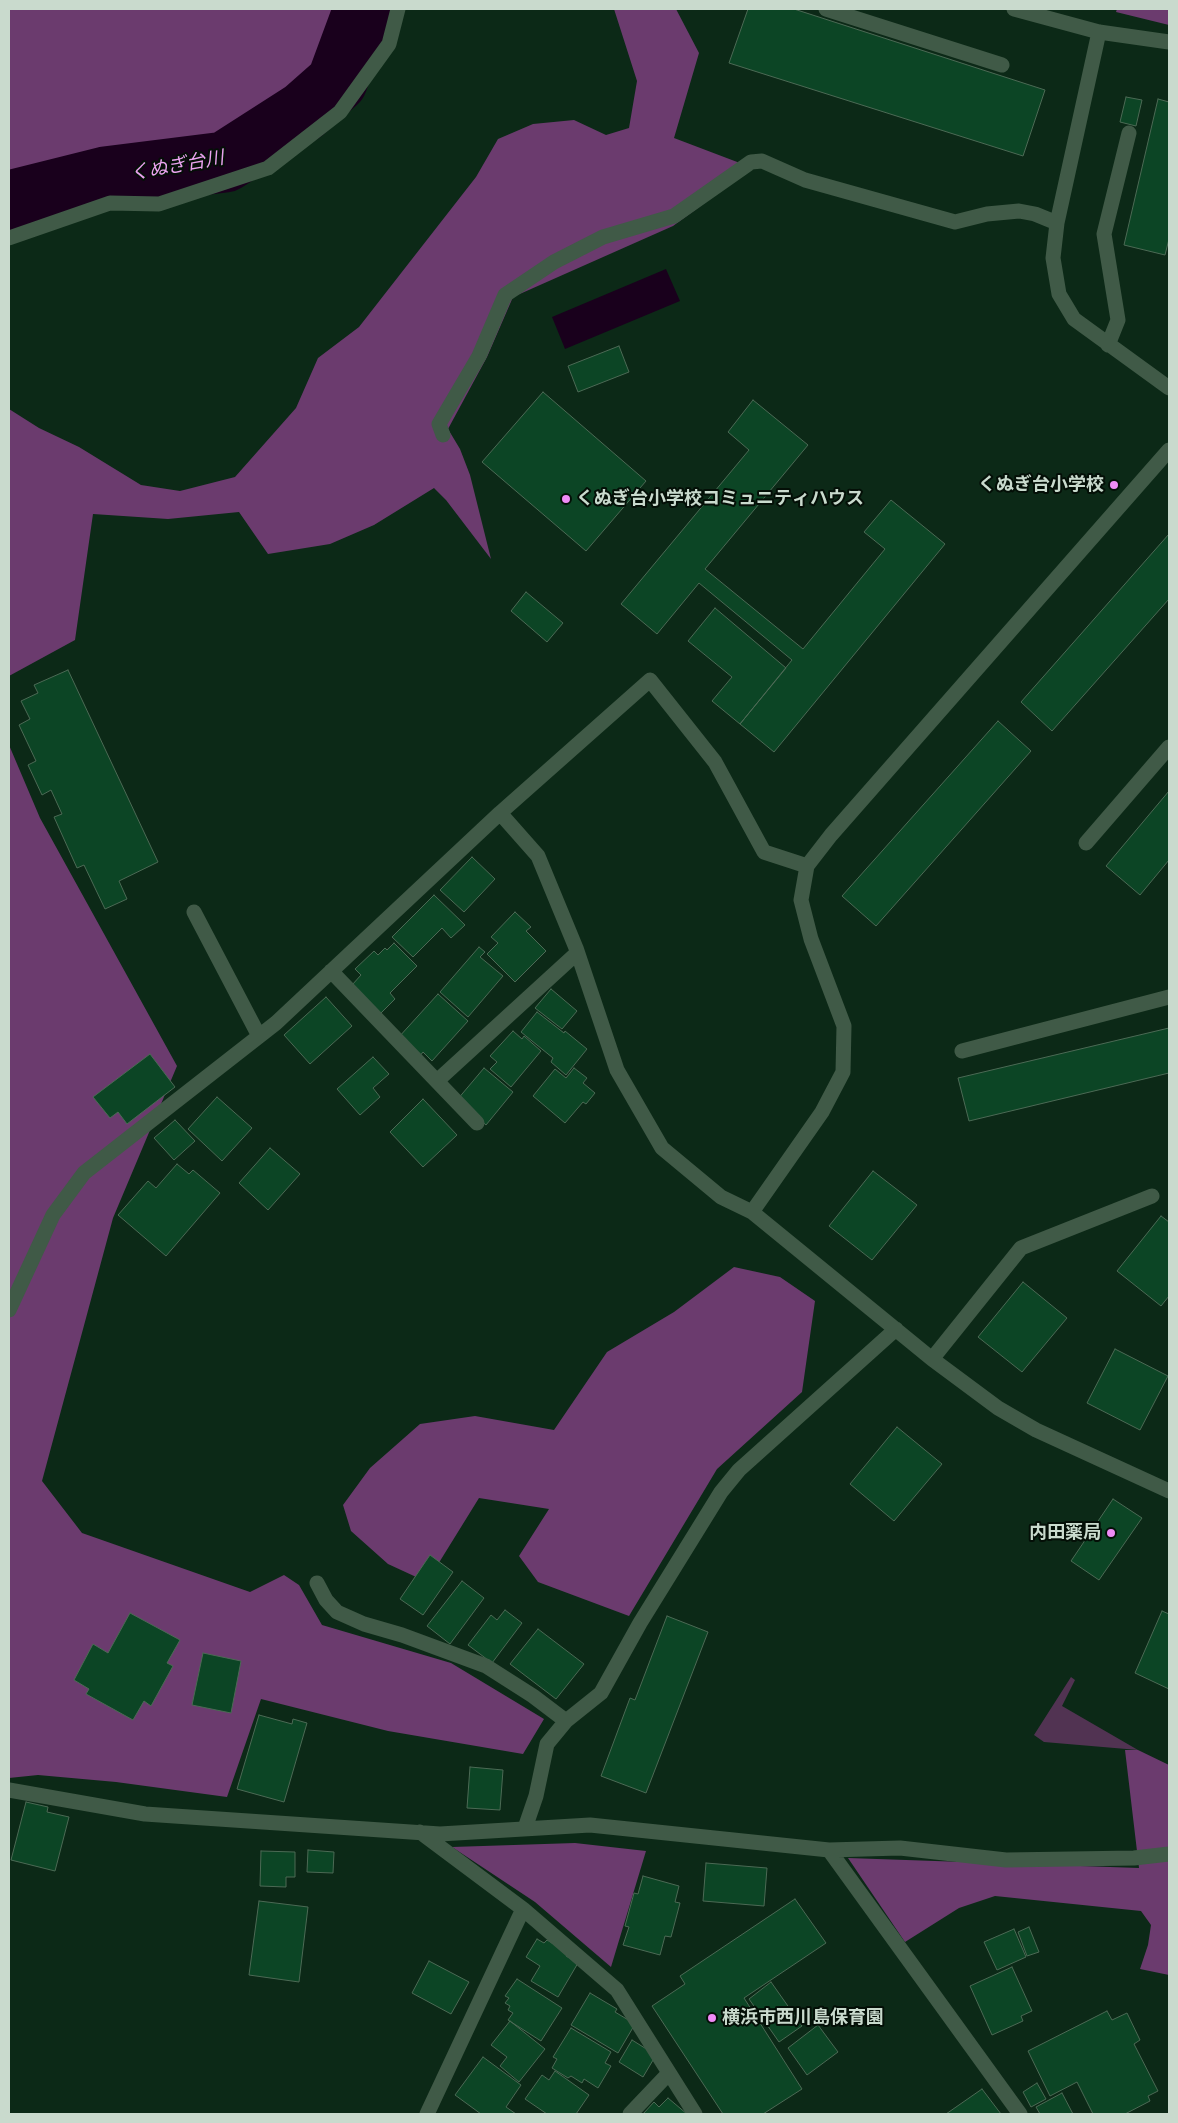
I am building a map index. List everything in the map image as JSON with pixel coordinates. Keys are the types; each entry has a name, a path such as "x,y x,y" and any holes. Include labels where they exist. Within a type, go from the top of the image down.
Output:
{"street":[{"path":"9,238 110,203 158,204 268,168 340,112 389,44 398,9"},
{"path":"826,9 843,11 1002,65"},
{"path":"1014,9 1099,32 1169,42"},
{"path":"1099,32 1057,223 1053,258 1059,294 1074,319 1169,388"},
{"path":"1108,345 1118,320 1104,234 1129,133"},
{"path":"443,435 439,424 479,356 505,295 554,262 603,237 674,216 751,162 762,161 805,180 955,222 987,214 1019,211 1035,214 1057,223"},
{"path":"752,1212 822,1112 843,1072 844,1026 811,939 800,900 808,866 837,827 1169,450"},
{"path":"9,1310 53,1215 84,1173 259,1036 332,971 500,813 650,680 715,762 764,852 808,866"},
{"path":"1086,843 1169,747"},
{"path":"500,813 538,856 577,953 617,1070 662,1148 721,1197 752,1212 932,1359 998,1408 1029,1425 1169,1491"},
{"path":"194,912 259,1036"},
{"path":"437,1081 577,953"},
{"path":"332,971 477,1123"},
{"path":"962,1051 1169,997"},
{"path":"932,1359 1022,1248 1152,1196"},
{"path":"525,1828 536,1796 547,1744 566,1721 601,1693 646,1614 721,1492 739,1470 896,1329"},
{"path":"317,1583 326,1600 337,1612 364,1624 402,1635 486,1666 533,1696 566,1721"},
{"path":"9,1790 145,1814 440,1834 590,1825 829,1850 900,1848 1006,1860 1134,1858 1169,1854"},
{"path":"420,1832 523,1910 617,1990 695,2114"},
{"path":"829,1850 1020,2114"},
{"path":"427,2114 523,1910"},
{"path":"630,2114 669,2072"}],"shaded area":[{"path":"9,9 380,9 343,91 265,158 173,193 106,201 9,227"},
{"path":"614,9 676,9 699,53 674,138 753,168 673,226 513,297 487,357 448,429 460,449 470,475 491,559 446,500 434,488 374,525 330,544 268,554 239,512 168,519 93,514 75,640 9,676 9,409 39,428 79,447 141,485 180,491 235,477 296,408 318,358 359,327 476,177 498,139 533,124 574,120 606,135 629,128 637,81"},
{"path":"1117,9 1169,9 1169,25 1116,12"},
{"path":"666,269 680,301 565,349 552,317"},
{"path":"9,745 40,818 177,1066 113,1218 42,1481 82,1533 250,1592 284,1575 299,1585 322,1625 451,1663 544,1719 523,1754 388,1731 261,1699 227,1797 116,1782 38,1775 9,1778"},
{"path":"734,1267 780,1277 815,1301 802,1392 717,1469 629,1616 538,1582 519,1556 549,1509 479,1498 427,1582 388,1564 351,1531 343,1505 370,1468 420,1424 475,1416 554,1430 607,1352 674,1312"},
{"path":"1071,1677 1075,1680 1062,1706 1138,1750 1044,1742 1034,1735"},
{"path":"1125,1750 1138,1750 1169,1765 1169,1975 1140,1969 1148,1945 1151,1925 1141,1911 995,1896 959,1908 905,1942 848,1858 1139,1868"},
{"path":"575,1843 646,1851 611,1967 535,1902 452,1847"}],"building":[{"path":"748,9 794,9 1045,90 1023,156 729,63"},
{"path":"1126,97 1142,100 1136,126 1120,122"},
{"path":"1158,99 1169,102 1169,239 1165,255 1124,245"},
{"path":"619,346 629,372 578,392 568,366"},
{"path":"543,392 646,481 586,551 482,462"},
{"path":"753,400 808,445 705,569 803,649 885,549 864,532 891,500 945,544 774,752 740,724 792,660 699,583 657,634 621,604 749,450 728,432"},
{"path":"1169,534 1169,599 1052,731 1021,702"},
{"path":"526,592 563,623 547,642 511,611"},
{"path":"715,608 786,668 740,724 712,701 732,677 688,641"},
{"path":"68,670 158,862 119,881 127,899 105,909 84,865 77,868 54,817 62,814 51,790 42,795 28,765 36,761 19,725 30,719 21,701 38,693 34,685"},
{"path":"998,721 1031,751 876,926 842,896"},
{"path":"1169,791 1169,860 1140,895 1106,866"},
{"path":"472,857 495,879 464,912 440,890"},
{"path":"434,895 465,925 451,938 442,928 413,957 392,937"},
{"path":"515,912 531,927 526,931 546,951 515,982 487,954 498,943 491,937"},
{"path":"394,943 417,966 390,993 395,999 380,1014 352,985 361,975 355,969 374,951 378,955"},
{"path":"479,947 485,952 480,957 503,976 468,1017 440,992"},
{"path":"551,989 577,1011 562,1029 535,1008"},
{"path":"438,994 468,1021 432,1061 423,1052 419,1057 398,1038"},
{"path":"326,997 352,1026 310,1064 284,1035"},
{"path":"537,1012 587,1049 566,1075 551,1062 553,1058 521,1032"},
{"path":"1169,1028 1169,1073 969,1121 958,1078"},
{"path":"513,1031 522,1039 524,1036 541,1051 511,1087 490,1069 497,1062 490,1056"},
{"path":"150,1054 175,1087 127,1124 118,1112 110,1118 93,1097"},
{"path":"373,1057 389,1074 373,1088 380,1097 360,1115 337,1089"},
{"path":"484,1068 513,1092 486,1125 457,1100"},
{"path":"574,1068 587,1078 583,1083 595,1093 586,1104 583,1102 565,1123 533,1096 555,1069 566,1078"},
{"path":"217,1097 252,1128 222,1161 188,1129"},
{"path":"423,1099 457,1135 423,1167 390,1132"},
{"path":"175,1120 195,1141 174,1160 154,1138"},
{"path":"270,1148 300,1174 268,1210 239,1183"},
{"path":"177,1164 189,1174 193,1170 220,1193 166,1256 118,1215 148,1181 156,1188"},
{"path":"873,1171 917,1205 872,1260 829,1226"},
{"path":"1161,1216 1169,1222 1169,1296 1161,1306 1117,1271"},
{"path":"1023,1282 1067,1318 1022,1372 978,1337"},
{"path":"1115,1349 1168,1376 1140,1430 1087,1403"},
{"path":"897,1427 942,1464 894,1521 850,1484"},
{"path":"1113,1499 1142,1518 1099,1580 1071,1561"},
{"path":"430,1555 453,1572 423,1615 400,1599"},
{"path":"462,1581 484,1598 450,1644 427,1626"},
{"path":"505,1610 522,1623 492,1663 468,1645 491,1615 497,1620"},
{"path":"1162,1611 1169,1614 1169,1689 1135,1673"},
{"path":"130,1613 180,1640 167,1663 173,1666 151,1706 144,1701 133,1720 86,1694 89,1689 74,1680 93,1644 108,1653"},
{"path":"667,1616 708,1632 646,1793 601,1776 630,1698 635,1700"},
{"path":"538,1629 584,1664 556,1699 510,1664"},
{"path":"203,1653 241,1661 231,1713 192,1705"},
{"path":"259,1715 292,1724 293,1719 307,1723 284,1802 237,1789"},
{"path":"470,1767 503,1770 500,1810 467,1808"},
{"path":"26,1802 48,1807 47,1812 69,1817 55,1871 11,1860"},
{"path":"308,1850 334,1852 333,1873 307,1872"},
{"path":"261,1851 295,1852 295,1877 286,1877 286,1887 260,1886"},
{"path":"706,1863 767,1868 764,1906 703,1901"},
{"path":"643,1876 679,1886 675,1902 680,1903 671,1937 665,1936 660,1955 623,1945 629,1927 625,1926 634,1893 638,1894"},
{"path":"795,1899 826,1943 744,1998 802,2089 763,2114 723,2114 652,2006 685,1984 680,1976"},
{"path":"259,1901 308,1907 299,1982 249,1975"},
{"path":"1029,1927 1039,1952 1027,1956 1018,1932"},
{"path":"1014,1929 1026,1957 997,1970 984,1942"},
{"path":"537,1939 544,1943 547,1940 568,1953 566,1956 578,1963 558,1997 531,1981 540,1966 526,1957"},
{"path":"429,1961 469,1982 451,2014 412,1993"},
{"path":"1012,1967 1032,2011 1021,2016 1023,2021 992,2035 970,1986"},
{"path":"517,1979 562,2008 541,2041 508,2020 513,2013 508,2010 510,2006 505,2003 509,1998 505,1996"},
{"path":"771,1982 802,2026 779,2042 749,1999"},
{"path":"590,1993 617,2009 615,2012 635,2024 618,2053 571,2025"},
{"path":"1107,2011 1112,2020 1127,2013 1140,2040 1134,2044 1158,2091 1148,2096 1150,2101 1125,2114 1093,2114 1077,2082 1050,2096 1028,2051"},
{"path":"510,2021 545,2049 519,2082 500,2066 507,2057 491,2045"},
{"path":"818,2025 838,2052 807,2075 788,2048"},
{"path":"571,2028 611,2052 605,2063 611,2066 598,2088 584,2079 582,2083 571,2076 568,2078 552,2068 557,2059 553,2057"},
{"path":"632,2040 656,2055 643,2077 619,2062"},
{"path":"483,2057 521,2085 506,2107 516,2114 481,2114 455,2095"},
{"path":"555,2071 589,2095 576,2114 547,2114 525,2099 542,2075 549,2080"},
{"path":"1037,2083 1046,2099 1031,2107 1023,2092"},
{"path":"982,2089 1001,2114 946,2114"},
{"path":"1062,2093 1073,2114 1040,2114 1036,2107"},
{"path":"668,2098 687,2114 643,2114 654,2102 659,2107"}],"waterway":[{"name":"くぬぎ台川","path":"9,201 105,177 225,162 303,112 337,82 364,9"}],"place":[{"name":"くぬぎ台小学校","path":"1114,485"},
{"name":"くぬぎ台小学校コミュニティハウス","path":"566,499"},
{"name":"内田薬局","path":"1111,1533"},
{"name":"横浜市西川島保育園","path":"712,2018"}]}
